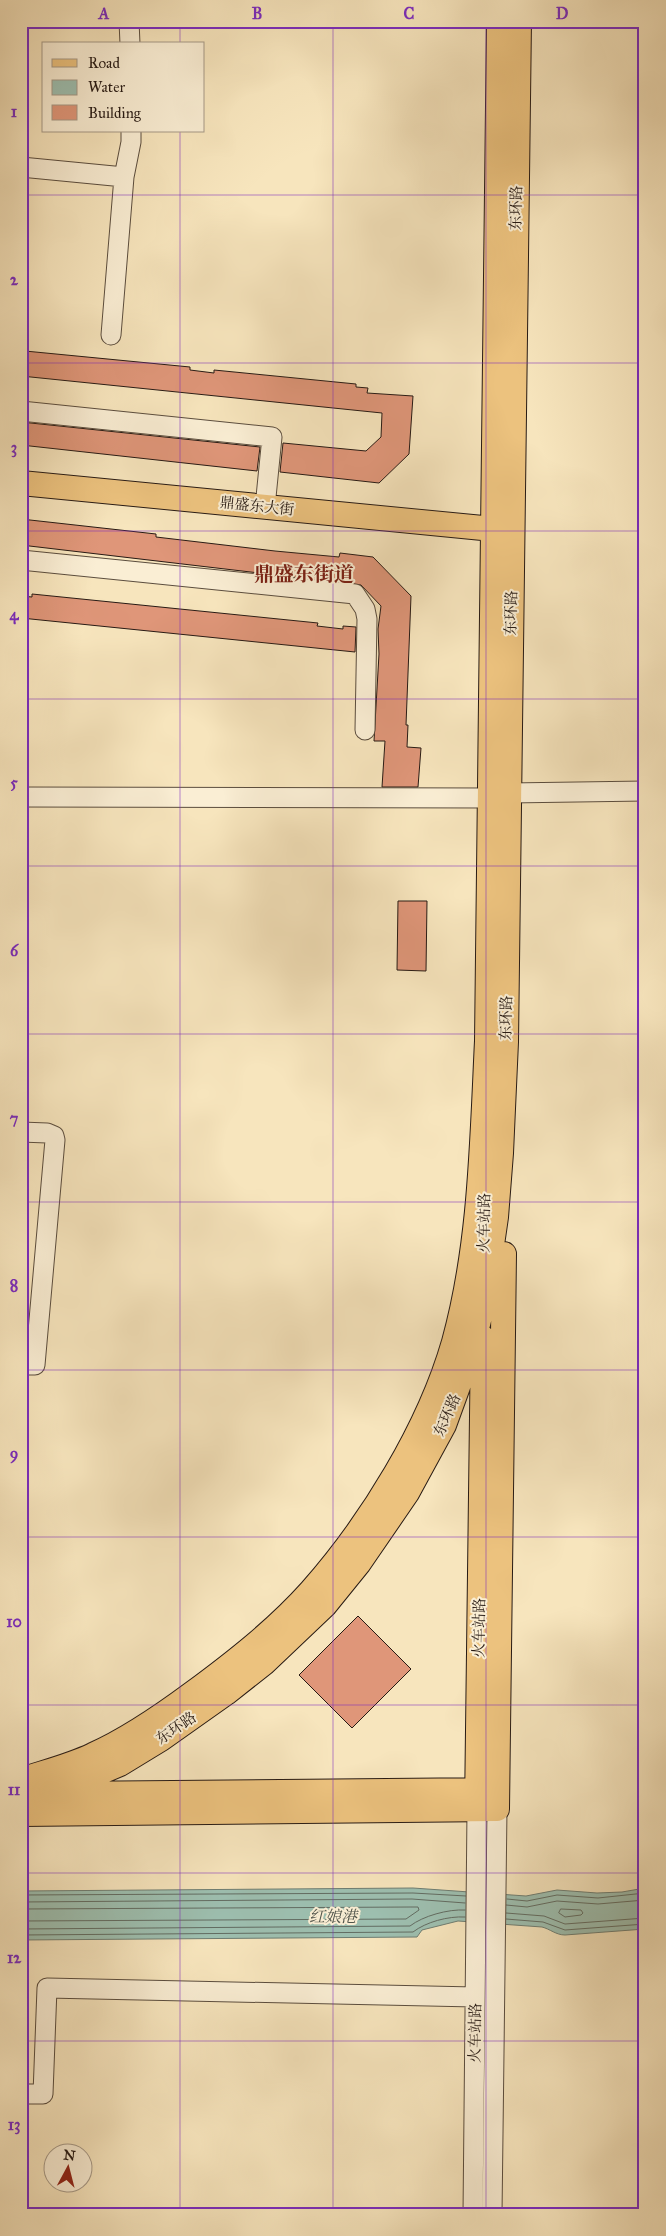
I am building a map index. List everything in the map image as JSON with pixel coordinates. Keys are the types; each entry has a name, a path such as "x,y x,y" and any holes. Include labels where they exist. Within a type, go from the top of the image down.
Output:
{"main road":[{"name":"东环路","path":"499,21 493,530 500,796"},
{"name":"东环路","path":"21,1780 76,1763 110,1747 172,1708 244,1654 310,1592 343,1551 390,1482 427,1416 453,1343 465,1297 477,1214 482,1151 496,1041 500,796 519,21"},
{"name":"鼎盛东大街","path":"21,483 493,530"},
{"name":"火车站路","path":"487,1800 483,1305 496,1041"},
{"name":"火车站路","path":"487,1800 496,1041"},
{"name":"东环路","path":"27,1796 101,1773 161,1739 264,1663 325,1605 359,1563 407,1492 444,1425 472,1348 483,1305"},
{"path":"27,1796 487,1800"},
{"path":"21,1814 487,1800"}],"street":[{"path":"129,21 130,42"},
{"path":"111,335 124,177 131,142 131,132"},
{"path":"21,167 124,177"},
{"path":"21,411 272,437 265,507"},
{"path":"21,560 355,594 365,609 367,620 365,730"},
{"path":"21,797 500,796 645,791"},
{"path":"21,1132 47,1133 54,1136 55,1140 35,1365 21,1365"},
{"name":"火车站路","path":"473,2215 475,1885 487,1800"},
{"name":"火车站路","path":"487,1800 496,1887 492,2215"},
{"path":"21,2094 43,2094 47,1988 475,1998"}],"water":[{"name":"红娘港","path":"413,1888 526,1896 557,1890 597,1893 622,1892 645,1888 645,1929 565,1935 542,1927 458,1921 422,1930 417,1937 21,1940 21,1891"}],"building":[{"path":"25,351 190,367 190,370 214,373 214,370 356,384 356,387 368,388 367,393 413,396 409,454 379,483 280,472 283,443 366,451 381,437 382,413 21,376 21,353 25,354"},
{"path":"21,422 260,447 257,471 21,445"},
{"path":"21,519 156,534 156,537 275,551 339,557 340,553 373,557 411,596 406,725 408,725 407,747 421,748 418,787 382,787 385,741 374,741 379,654 378,629 381,606 361,585 21,545"},
{"path":"32,594 318,623 317,626 343,629 343,626 356,627 355,652 21,618 21,596 32,597"},
{"path":"398,901 427,901 426,971 397,970"},
{"path":"358,1616 411,1669 352,1728 299,1675"}],"district":[{"name":"鼎盛东街道","path":"304,574"}]}
